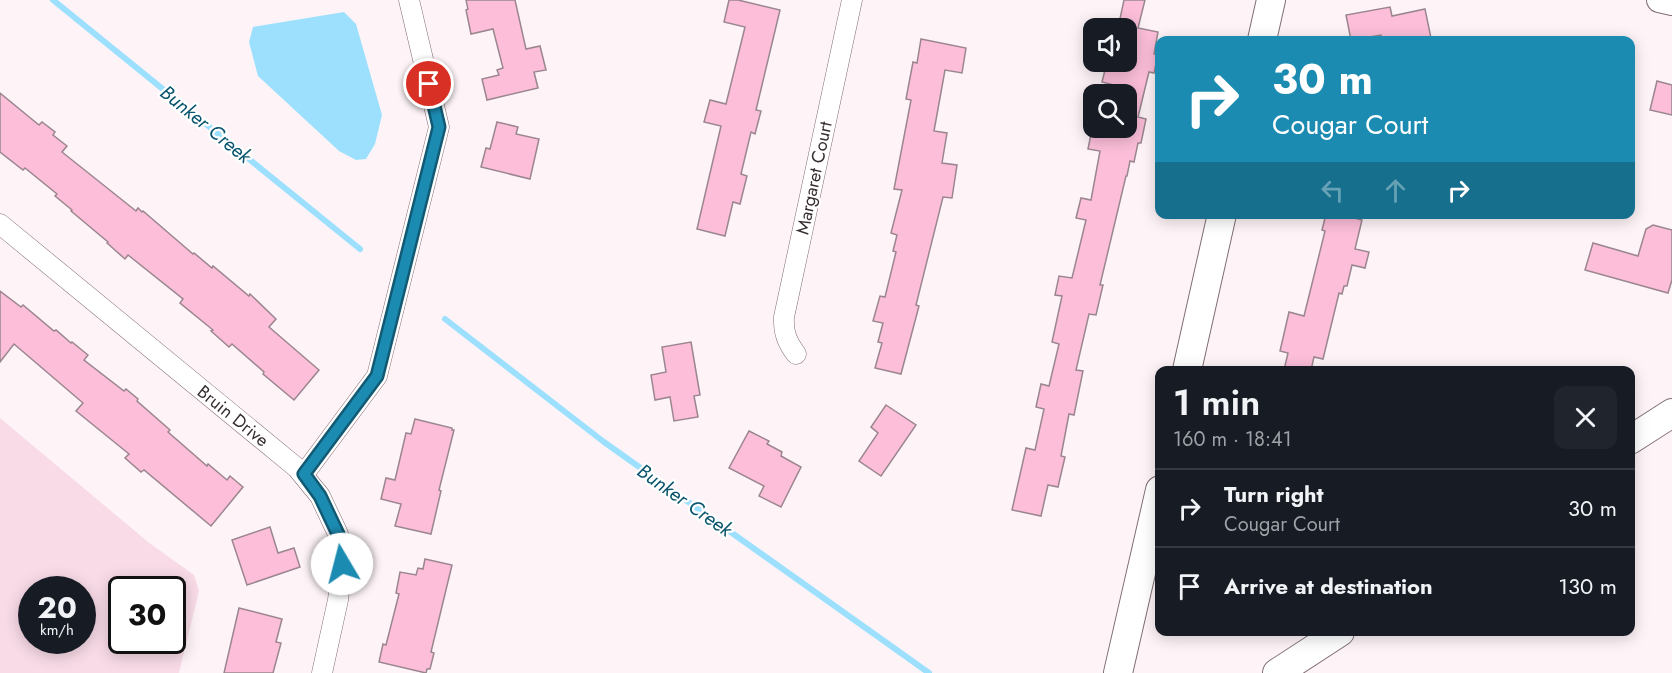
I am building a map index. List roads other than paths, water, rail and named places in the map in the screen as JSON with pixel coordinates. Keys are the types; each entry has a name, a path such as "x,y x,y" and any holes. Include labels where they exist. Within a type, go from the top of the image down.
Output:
{"main road":[{"path":"1263,36 1271,0"},
{"path":"1187,366 1221,219"},
{"path":"1635,437 1672,413"},
{"path":"1118,673 1155,512"},
{"path":"1277,673 1334,636"}],"street":[{"path":"304,474 377,376 439,127 409,0"},
{"name":"Margaret Court","path":"796,354 787,339 784,317 852,0"},
{"path":"1659,0 1672,3"},
{"name":"Bruin Drive","path":"0,224 304,474 320,496 338,534 342,564 338,600 322,673"}],"water":[{"path":"344,12 356,24 382,115 375,144 366,159 356,160 339,151 258,76 249,42 253,27"}],"waterway":[{"name":"Bunker Creek","path":"53,0 360,249"},
{"name":"Bunker Creek","path":"445,319 604,442 929,673"}]}
